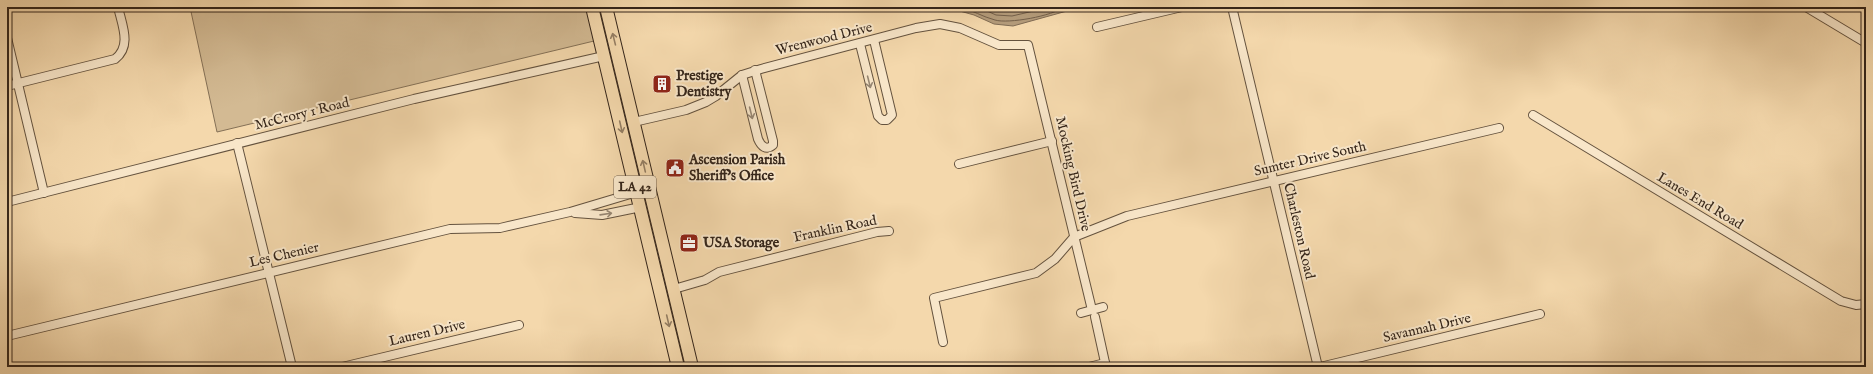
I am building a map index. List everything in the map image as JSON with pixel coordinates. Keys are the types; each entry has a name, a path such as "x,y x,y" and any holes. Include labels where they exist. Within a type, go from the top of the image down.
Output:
{"main road":[{"name":"LA 42","path":"592,7 637,192 653,242 678,367"},
{"name":"LA 42","path":"605,8 634,122 692,367"},
{"path":"604,56 613,60 624,105 634,122"},
{"path":"637,192 646,202 653,242 669,297 680,316"}],"street":[{"path":"7,86 115,58 121,54 125,48 125,38 118,7"},
{"path":"1097,27 1182,7"},
{"name":"Charleston Road","path":"1232,7 1319,367"},
{"path":"1806,7 1866,43"},
{"name":"Wrenwood Drive","path":"634,122 686,110 706,102 716,96 742,75 756,70 860,44 916,28 940,24 960,28 999,45 1028,45"},
{"path":"7,38 19,83 44,193"},
{"path":"860,44 878,116 882,120 887,120 892,115 874,40"},
{"name":"Mocking Bird Drive","path":"1028,45 1106,365"},
{"name":"McCrory 1 Road","path":"7,202 414,98 604,56"},
{"path":"742,75 758,139 761,146 770,148 773,145 773,141 756,70"},
{"name":"Lanes End Road","path":"1533,115 1841,301 1856,305 1866,304"},
{"name":"Sumter Drive South","path":"1074,237 1127,216 1499,128"},
{"path":"959,164 1052,142"},
{"path":"237,143 292,367"},
{"name":"Les Chenier","path":"7,336 450,229 500,228 570,212 637,192"},
{"name":"Les Chenier","path":"570,212 602,215 641,207"},
{"name":"Franklin Road","path":"674,289 705,280 719,272 761,260 855,237 889,231"},
{"path":"943,342 934,298 1036,273 1055,259 1074,237"},
{"path":"1080,313 1093,314 1103,307"},
{"name":"Savannah Drive","path":"1319,367 1540,314"},
{"name":"Lauren Drive","path":"342,367 519,325"},
{"path":"1089,367 1106,365"}],"shaded area":[{"path":"190,7 586,7 594,41 217,132"}],"water":[{"path":"933,7 1068,7 1067,11 1013,26 994,24 974,15 949,8"}],"place":[{"name":"Prestige Dentistry","path":"662,84"},
{"name":"Ascension Parish Sheriff's Office","path":"675,168"},
{"name":"USA Storage","path":"689,243"}]}
